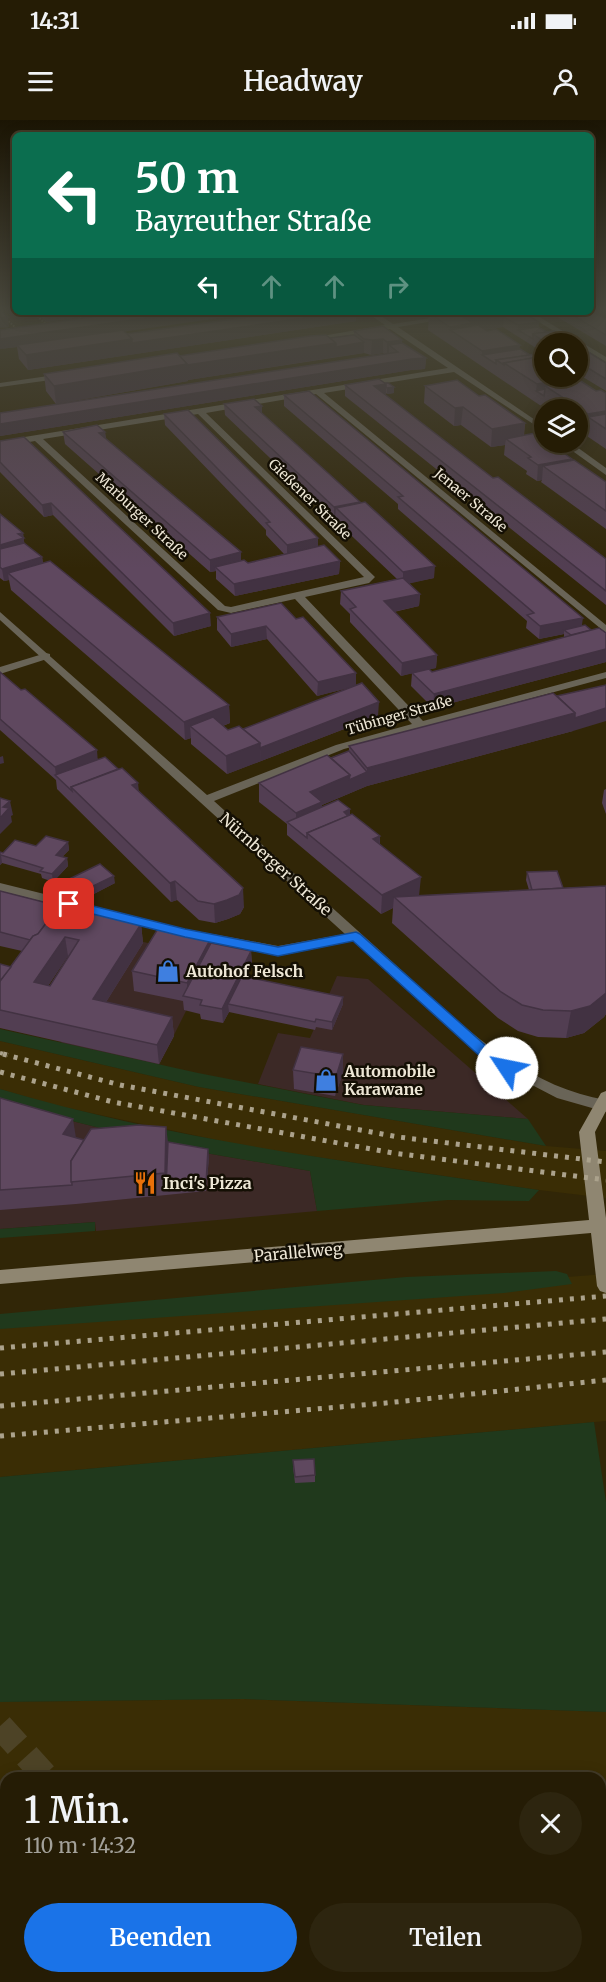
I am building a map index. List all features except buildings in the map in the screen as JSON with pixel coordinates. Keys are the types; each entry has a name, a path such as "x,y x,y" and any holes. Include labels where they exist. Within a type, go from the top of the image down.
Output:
{"street":[{"path":"0,444 300,395"},
{"name":"Jenaer Straße","path":"322,395 606,630"},
{"path":"495,395 534,422"},
{"name":"Gießener Straße","path":"200,411 370,577 365,581 298,596"},
{"name":"Marburger Straße","path":"37,438 222,608 231,610 298,596"},
{"path":"579,453 606,472"},
{"path":"298,596 420,724"},
{"name":"Nürnberger Straße","path":"0,615 489,1056 507,1068 561,1092 604,1103"},
{"path":"0,671 46,656"},
{"name":"Tübinger Straße","path":"205,800 340,747 606,675"},
{"path":"0,887 185,933 278,951 356,936"},
{"path":"604,1103 586,1132 606,1286"},
{"name":"Parallelweg","path":"0,1277 597,1226"}],"shaded area":[{"path":"125,938 213,957 159,1065 61,1043"},
{"path":"337,976 368,979 528,1119 364,1105 258,1084 278,1033 310,1038"},
{"path":"0,1041 199,1087 546,1146 606,1151 606,1198 249,1147 54,1105 0,1089"},
{"path":"0,1103 188,1150 310,1171 317,1211 96,1231 95,1222 0,1229"},
{"path":"606,1274 606,1421 0,1477 0,1321"},
{"path":"243,1699 606,1712 606,1772 0,1772 0,1702"}],"green space":[{"path":"0,1029 198,1073 363,1105 528,1119 546,1146 199,1087 0,1041"},
{"path":"0,1089 66,1107 200,1137 335,1160 539,1190 529,1201 448,1200 317,1211 310,1171 188,1150 0,1103"},
{"path":"95,1222 95,1231 0,1238 0,1229"},
{"path":"556,1271 567,1274 572,1284 504,1293 0,1329 0,1314 406,1277"},
{"path":"594,1422 606,1502 606,1712 243,1699 0,1702 0,1477"}],"tunnel":[{"path":"0,1726 42,1772"}],"railway":[{"path":"0,1053 8,1055"},
{"path":"3,1054 120,1085 398,1137 606,1162"},
{"path":"0,1072 113,1102 393,1153 606,1180"},
{"path":"0,1348 606,1296"},
{"path":"0,1374 606,1319"},
{"path":"0,1406 606,1352"},
{"path":"0,1436 386,1403 606,1380"}],"place":[{"name":"Autohof Felsch","path":"168,971"},
{"name":"Automobile Karawane","path":"326,1080"},
{"name":"Inci's Pizza","path":"145,1183"}],"route":[{"path":"69,904 185,933 278,951 356,936 489,1056 507,1068"}]}
